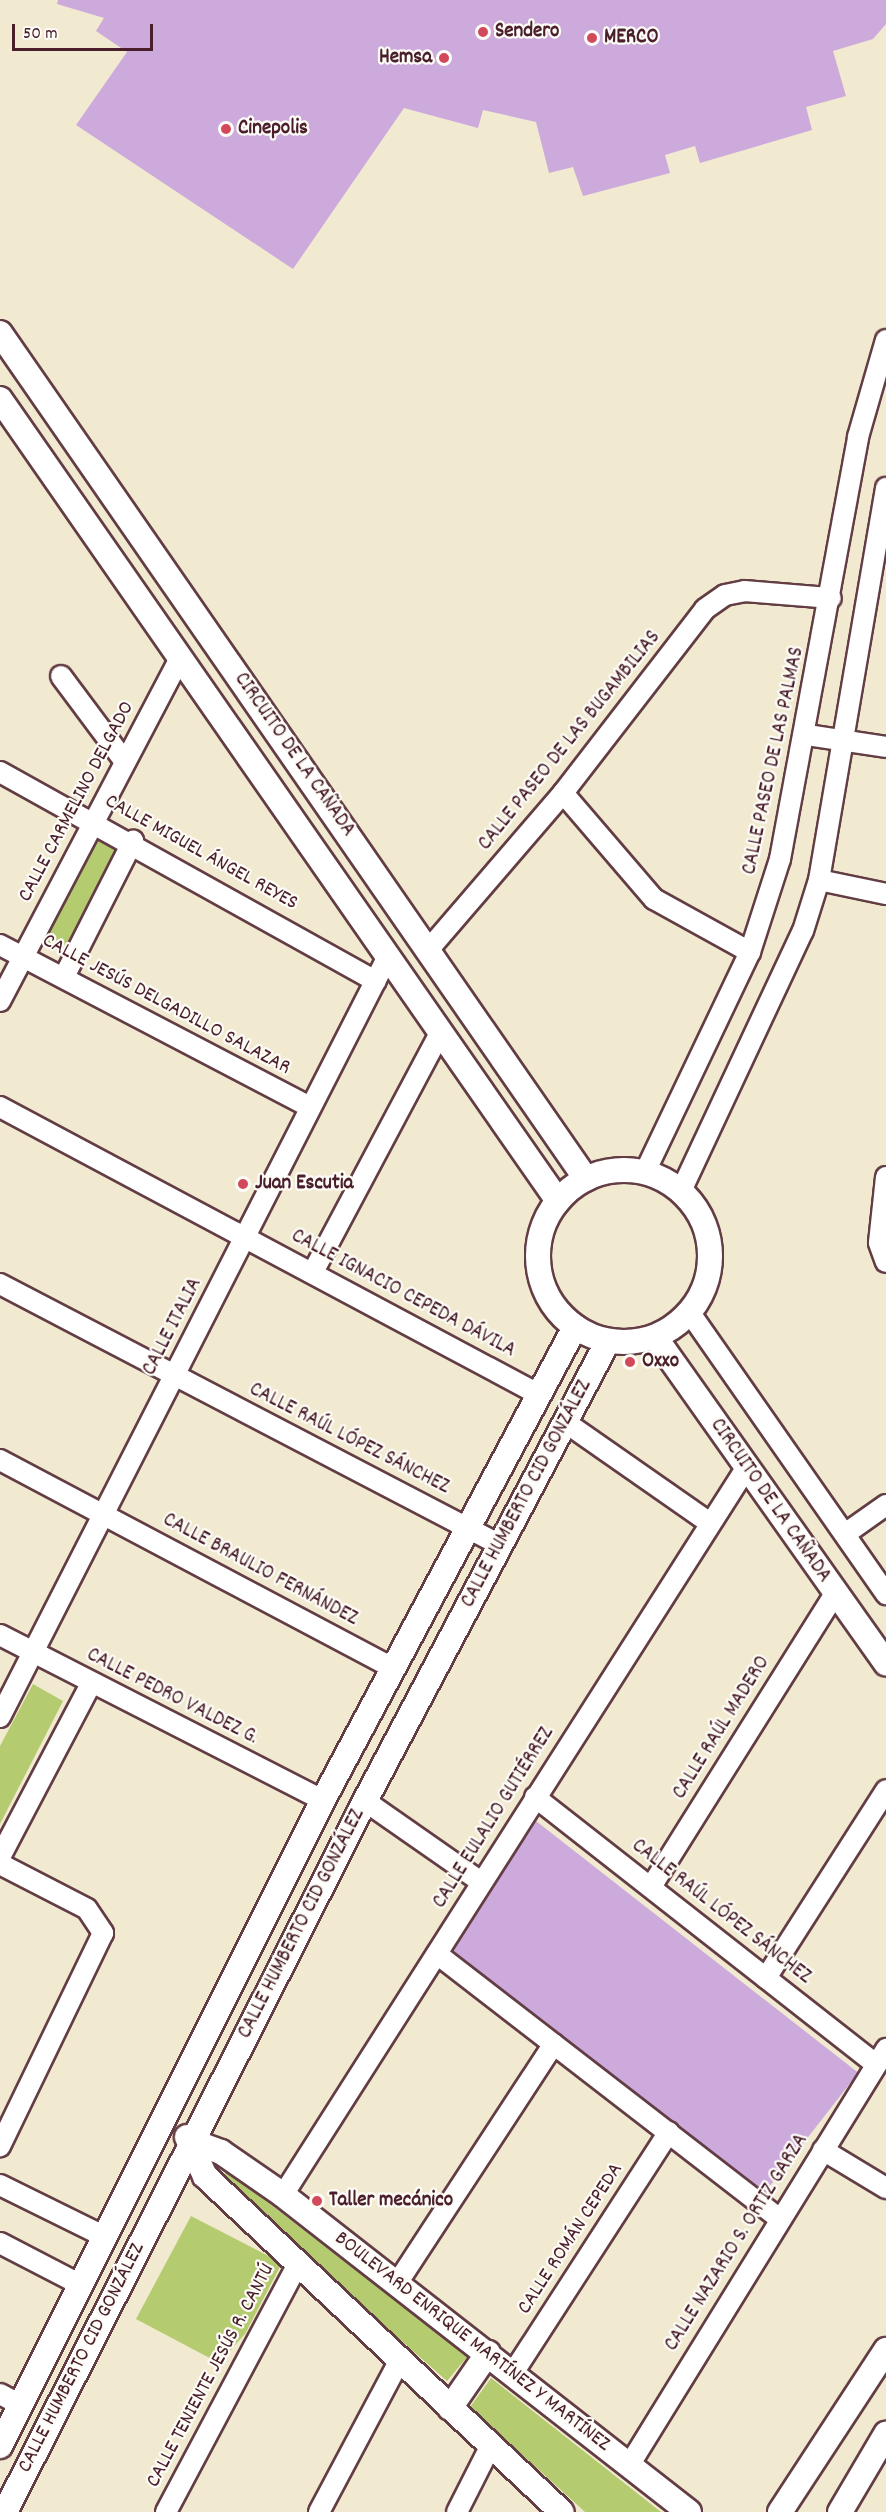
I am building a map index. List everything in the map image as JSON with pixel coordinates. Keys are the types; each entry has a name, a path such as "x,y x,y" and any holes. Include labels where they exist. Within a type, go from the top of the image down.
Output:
{"street":[{"name":"CALLE PASEO DE LAS PALMAS","path":"645,1172 750,952 780,859 807,735 858,436 886,340"},
{"name":"CIRCUITO DE LA CAÑADA","path":"3,345 429,949 586,1179"},
{"name":"CIRCUITO DE LA CAÑADA","path":"0,399 558,1201"},
{"path":"681,1191 803,931 819,880 845,741 878,601 886,488"},
{"name":"CALLE PASEO DE LAS BUGAMBILIAS","path":"429,949 563,793 705,609 725,595 763,590 831,598"},
{"name":"CALLE CARMELINO DELGADO","path":"0,1001 180,658"},
{"path":"62,676 125,762"},
{"path":"807,735 886,747"},
{"name":"CALLE MIGUEL ÁNGEL REYES","path":"0,772 133,842 376,981"},
{"path":"563,793 654,900 750,952"},
{"path":"64,977 133,842"},
{"path":"819,880 886,894"},
{"name":"CALLE JESÚS DELGADILLO SALAZAR","path":"0,945 310,1107"},
{"name":"CALLE ITALIA","path":"0,1717 387,958"},
{"path":"313,1272 440,1033"},
{"name":"CALLE IGNACIO CEPEDA DÁVILA","path":"0,1107 538,1394"},
{"path":"624,1170 645,1172 681,1191 698,1211 711,1254 705,1290 690,1313 655,1337 608,1341 574,1328 554,1308 541,1282 537,1254 543,1226 558,1201 586,1179 624,1170"},
{"path":"886,1177 879,1243 886,1262"},
{"name":"CALLE RAÚL LÓPEZ SÁNCHEZ","path":"0,1284 500,1545"},
{"name":"CIRCUITO DE LA CAÑADA","path":"690,1313 886,1594"},
{"name":"CALLE HUMBERTO CID GONZÁLEZ","path":"0,2446 323,1800 574,1328"},
{"name":"CIRCUITO DE LA CAÑADA","path":"655,1337 886,1663"},
{"name":"CALLE HUMBERTO CID GONZÁLEZ","path":"5,2512 190,2141 365,1802 608,1341"},
{"path":"565,1422 710,1522"},
{"name":"CALLE BRAULIO FERNÁNDEZ","path":"0,1460 393,1668"},
{"name":"CALLE EULALIO GUTIÉRREZ","path":"283,2195 747,1467"},
{"path":"845,1534 886,1505"},
{"name":"CALLE RAÚL MADERO","path":"651,1887 835,1594"},
{"name":"CALLE PEDRO VALDEZ G.","path":"0,1635 91,1684 323,1800"},
{"path":"0,1857 91,1684"},
{"path":"766,1978 886,1790"},
{"name":"CALLE RAÚL LÓPEZ SÁNCHEZ","path":"536,1797 766,1978 881,2057"},
{"path":"365,1802 481,1882"},
{"path":"0,1863 87,1909 99,1919 100,1947 0,2146"},
{"path":"267,1910 301,1929"},
{"path":"437,1954 779,2218"},
{"path":"396,2285 554,2044"},
{"name":"CALLE NAZARIO S. ORTIZ GARZA","path":"630,2464 779,2218 881,2057"},
{"name":"BOULEVARD ENRIQUE MARTÍNEZ Y MARTÍNEZ","path":"165,2113 190,2141 205,2176 562,2512"},
{"name":"CALLE ROMÁN CEPEDA","path":"513,2373 669,2132"},
{"name":"BOULEVARD ENRIQUE MARTÍNEZ Y MARTÍNEZ","path":"190,2141 221,2152 283,2195 689,2512"},
{"path":"823,2150 886,2188"},
{"path":"0,2185 105,2237"},
{"path":"0,2244 81,2285"},
{"name":"CALLE TENIENTE JESÚS R. CANTÚ","path":"166,2512 299,2262"},
{"path":"780,2512 886,2350"},
{"path":"450,2408 488,2353"},
{"path":"319,2512 401,2358"},
{"path":"0,2394 21,2405"},
{"path":"840,2512 886,2434"},
{"path":"457,2512 491,2445"}],"green space":[{"path":"100,837 119,847 62,953 44,943"},
{"path":"33,1684 63,1701 0,1824 0,1746"},
{"path":"227,2171 468,2356 447,2381 219,2180"},
{"path":"191,2216 282,2263 245,2334 219,2363 136,2319"},
{"path":"491,2378 661,2512 585,2512 470,2407"}],"building":[{"path":"58,0 886,0 886,24 873,39 833,51 846,96 806,107 812,130 700,163 695,146 665,155 670,173 583,196 573,167 549,173 536,122 483,110 478,128 404,108 293,269 76,125 127,52 96,31 104,18 57,4"},
{"path":"536,1821 858,2073 763,2194 441,1942"}],"place":[{"name":"Sendero","path":"483,32"},
{"name":"MERCO","path":"592,38"},
{"name":"Hemsa","path":"444,58"},
{"name":"Cinepolis","path":"226,129"},
{"name":"Juan Escutia","path":"243,1184"},
{"name":"Oxxo","path":"630,1362"},
{"name":"Taller mecánico","path":"317,2201"}]}
